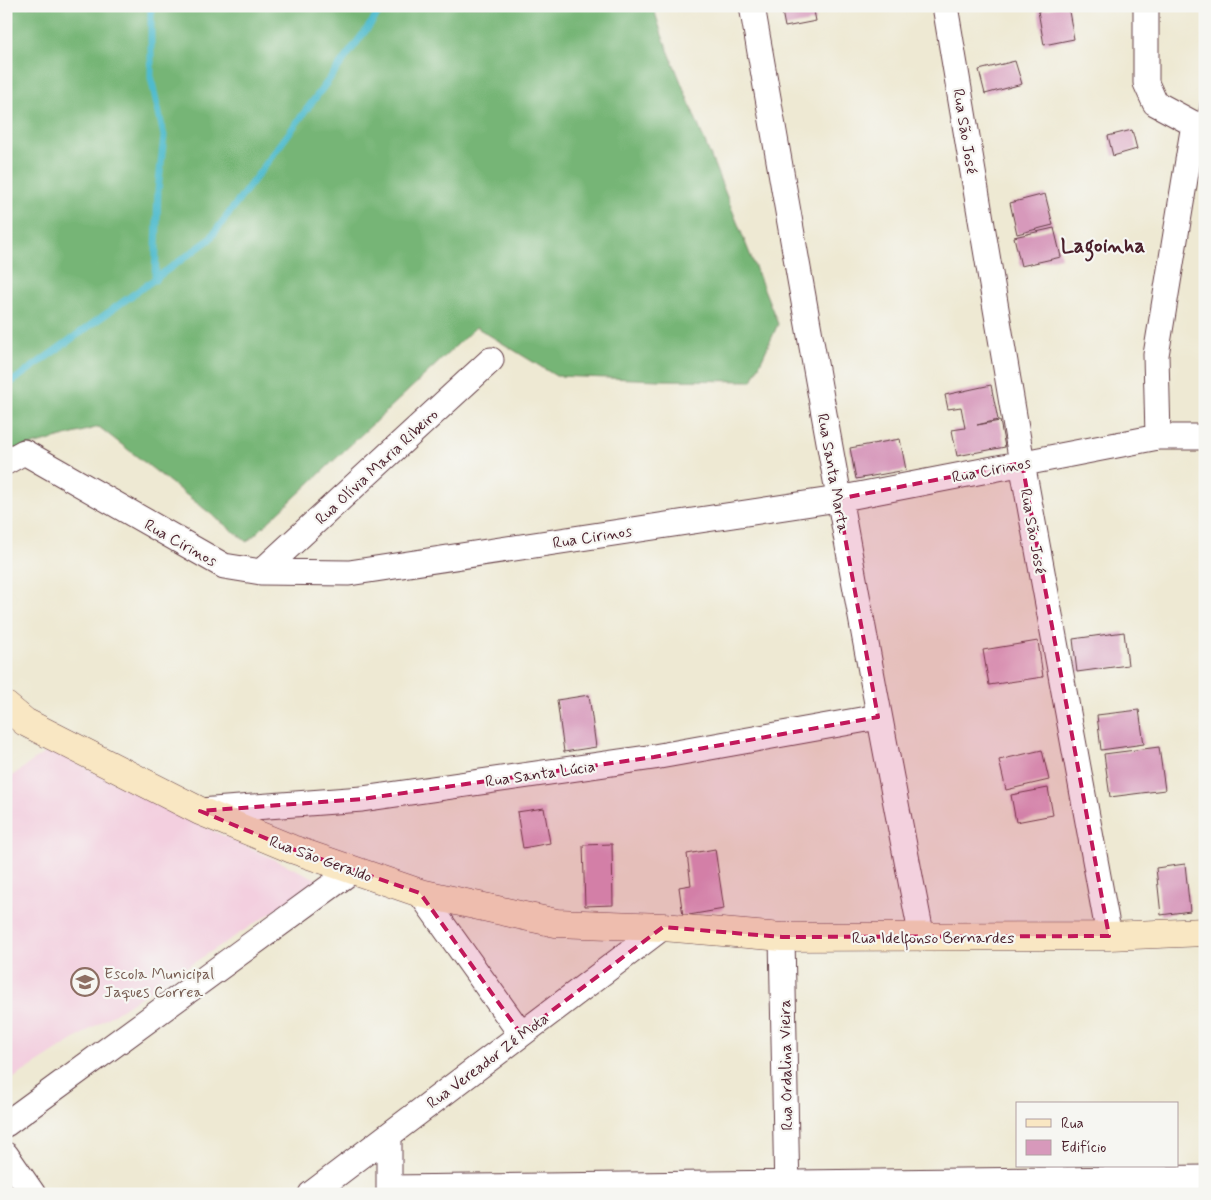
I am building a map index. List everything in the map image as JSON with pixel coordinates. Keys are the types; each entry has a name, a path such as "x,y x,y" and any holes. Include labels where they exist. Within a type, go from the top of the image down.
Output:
{"street":[{"name":"Rua Santa Marta","path":"752,6 838,499 878,717 922,938"},
{"name":"Rua São José","path":"945,6 1022,463 1108,936"},
{"path":"1146,6 1146,83 1155,103 1199,124 1156,355 1158,437"},
{"name":"Rua Olívia Maria Ribeiro","path":"261,572 491,360"},
{"name":"Rua Cirinos","path":"6,462 24,452 224,566 261,572 349,573 838,499 1158,437 1205,437"},
{"name":"Rua São Geraldo","path":"6,706 25,722 200,811 292,849 420,893 556,923 663,927"},
{"name":"Rua Santa Lúcia","path":"200,811 362,798 654,757 878,717"},
{"path":"6,1124 353,870"},
{"path":"420,893 521,1034"},
{"name":"Rua Idelfonso Bernardes","path":"663,927 782,937 1108,936 1205,932"},
{"name":"Rua Vereador Zé Mota","path":"311,1194 663,927"},
{"name":"Rua Ordalina Vieira","path":"782,937 787,1188"},
{"path":"389,1135 389,1191 787,1188 1205,1178"},
{"path":"6,1155 32,1194"}],"highlighted area":[{"path":"1022,463 1109,936 782,937 663,927 521,1034 420,893 292,849 200,811 362,799 654,757 878,717 838,499"}],"shaded area":[{"name":"Escola Municipal Jaques Correa","path":"50,749 162,807 321,881 6,1083 6,780"}],"green space":[{"path":"6,6 653,6 662,35 778,324 752,381 556,376 476,327 247,542 99,427 6,452"}],"building":[{"path":"781,6 813,6 816,21 785,27"},
{"path":"1068,6 1074,39 1044,45 1038,11"},
{"path":"1015,61 1022,84 985,94 979,70"},
{"path":"1205,79 1205,111 1199,110"},
{"path":"1132,130 1137,149 1113,156 1108,136"},
{"path":"1045,194 1053,225 1017,234 1010,203"},
{"path":"1054,228 1061,257 1021,266 1014,237"},
{"path":"991,385 998,420 977,425 1000,421 1005,447 957,456 952,430 965,428 961,407 948,409 945,395"},
{"path":"900,439 906,470 856,479 850,448"},
{"path":"1124,632 1128,665 1077,672 1073,639"},
{"path":"1038,641 1043,677 989,685 983,650"},
{"path":"589,695 596,747 564,752 557,700"},
{"path":"1139,710 1144,744 1101,750 1097,715"},
{"path":"1159,747 1165,790 1110,797 1104,754"},
{"path":"1042,750 1049,780 1006,790 999,760"},
{"path":"1048,788 1053,815 1016,822 1011,795"},
{"path":"544,808 550,843 523,848 517,812"},
{"path":"612,844 613,905 585,906 583,845"},
{"path":"715,849 724,909 683,916 679,887 691,885 687,854"},
{"path":"1185,864 1190,911 1161,915 1156,868"}],"waterway":[{"path":"151,6 151,78 164,136 158,190 155,280"},
{"path":"6,386 209,240 384,6"}],"place":[{"name":"Escola Municipal Jaques Correa","path":"85,982"}],"district":[{"name":"Lagoinha","path":"1103,245"}]}
